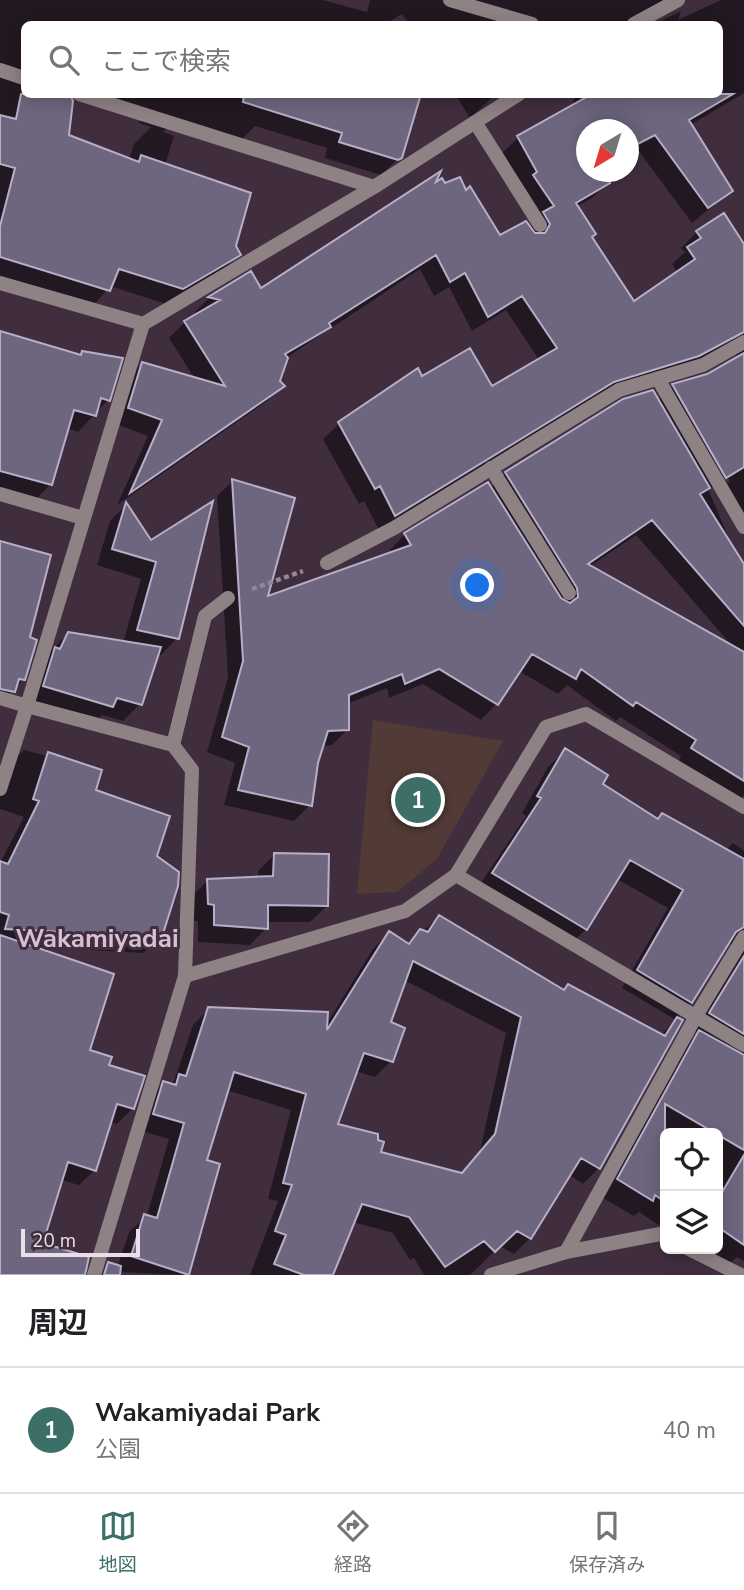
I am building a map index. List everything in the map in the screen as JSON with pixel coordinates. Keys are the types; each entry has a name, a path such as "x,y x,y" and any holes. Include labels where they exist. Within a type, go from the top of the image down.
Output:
{"street":[{"path":"450,0 522,21"},
{"path":"640,21 678,0"},
{"path":"0,70 21,77"},
{"path":"92,98 374,187"},
{"path":"0,789 143,324 374,187 513,98"},
{"path":"475,122 540,225"},
{"path":"0,283 143,324"},
{"path":"327,563 394,528 619,390 703,366 744,342"},
{"path":"658,379 744,527"},
{"path":"491,468 569,593"},
{"path":"0,494 83,518"},
{"path":"173,746 205,616 228,598"},
{"path":"0,698 173,746 192,770 185,976 94,1275"},
{"path":"185,976 405,911 456,874 547,727 586,714 744,807"},
{"path":"456,874 744,1045"},
{"path":"566,1252 696,1016 744,937"},
{"path":"491,1275 566,1252 660,1234"},
{"path":"699,1254 741,1275"}],"path":[{"path":"228,598 327,563"}],"shaded area":[{"path":"373,720 503,741 437,859 397,892 357,894"}],"building":[{"path":"21,94 21,98 72,98 69,135 139,162 141,155 251,193 236,246 241,255 183,289 119,269 110,291 0,257 0,226 15,168 0,164 0,115 16,119"},
{"path":"723,94 733,94 689,120 733,191 708,208 655,135 639,143 639,119 576,119 576,182 610,183 576,203 596,234 592,237 634,301 695,259 687,247 701,238 696,231 724,213 744,244 744,332 699,356 614,382 395,516 380,486 375,489 338,422 418,368 422,376 470,348 492,386 557,348 522,296 488,317 465,273 450,282 436,255 329,323 331,327 285,354 288,358 280,381 285,386 130,493 162,420 128,408 142,362 225,386 184,321 220,300 208,297 251,271 261,288 441,171 436,182 442,178 445,183 460,177 466,190 470,186 500,235 526,221 535,233 545,233 550,224 543,212 554,206 533,175 537,172 517,136 585,98 723,98"},
{"path":"244,98 420,98 402,158 398,160 339,142 342,133 243,102"},
{"path":"0,331 81,355 82,351 123,358 110,401 101,398 96,416 74,410 52,485 0,471"},
{"path":"744,353 744,467 726,478 672,384 707,374"},
{"path":"653,390 710,488 700,494 744,564 744,626 652,520 588,564 744,652 744,781 691,748 696,740 636,702 633,706 581,669 576,679 532,654 498,705 439,669 405,684 402,674 349,695 349,730 328,731 318,763 312,806 238,790 249,747 222,737 243,661 232,479 295,498 268,596 411,545 404,533 488,482 561,598 570,603 578,597 577,588 505,472 623,399"},
{"path":"213,501 179,639 137,630 156,562 112,549 126,502 151,540"},
{"path":"0,541 51,555 30,637 37,640 25,680 19,679 15,692 0,689"},
{"path":"68,632 161,647 142,705 117,698 113,707 43,686 55,647 60,649"},
{"path":"565,748 608,775 603,784 658,819 662,813 744,859 744,927 736,932 692,1003 637,970 683,890 630,860 587,930 492,873 541,798 537,796"},
{"path":"48,752 102,770 96,790 170,816 157,856 179,872 178,886 162,937 5,929 9,915 0,912 0,861 8,864 39,801 33,799"},
{"path":"274,853 329,854 328,906 268,905 268,929 214,925 214,905 208,904 207,879 273,876"},
{"path":"439,915 564,990 568,984 665,1036 677,1017 683,1020 600,1169 581,1158 531,1239 517,1231 495,1252 484,1241 445,1267 409,1217 362,1204 333,1275 304,1275 274,1264 286,1235 275,1231 292,1185 283,1183 306,1094 234,1072 207,1160 220,1164 189,1275 131,1256 144,1214 157,1218 184,1123 153,1114 163,1081 176,1085 179,1074 186,1076 208,1007 328,1012 327,1030 389,931 409,944 420,929 428,932","holes":["413,961 521,1017 495,1134 462,1173 381,1152 384,1142 378,1140 378,1134 338,1124 364,1053 393,1062 405,1028 391,1022"]},
{"path":"0,935 114,974 90,1050 112,1057 109,1065 145,1076 134,1109 117,1104 96,1171 68,1162 43,1243 89,1257 85,1275 0,1275"},
{"path":"744,956 744,1034 709,1013"},
{"path":"699,1030 744,1055 744,1150 723,1138 723,1128 706,1128 665,1104 665,1128 660,1128 660,1198 655,1195 653,1201 617,1179"},
{"path":"744,1155 744,1245 723,1230 723,1191"},
{"path":"108,1262 121,1266 120,1275 104,1275"}],"place":[{"name":"Wakamiyadai Park","path":"418,800"}],"district":[{"name":"Wakamiyadai","path":"97,938"}]}
